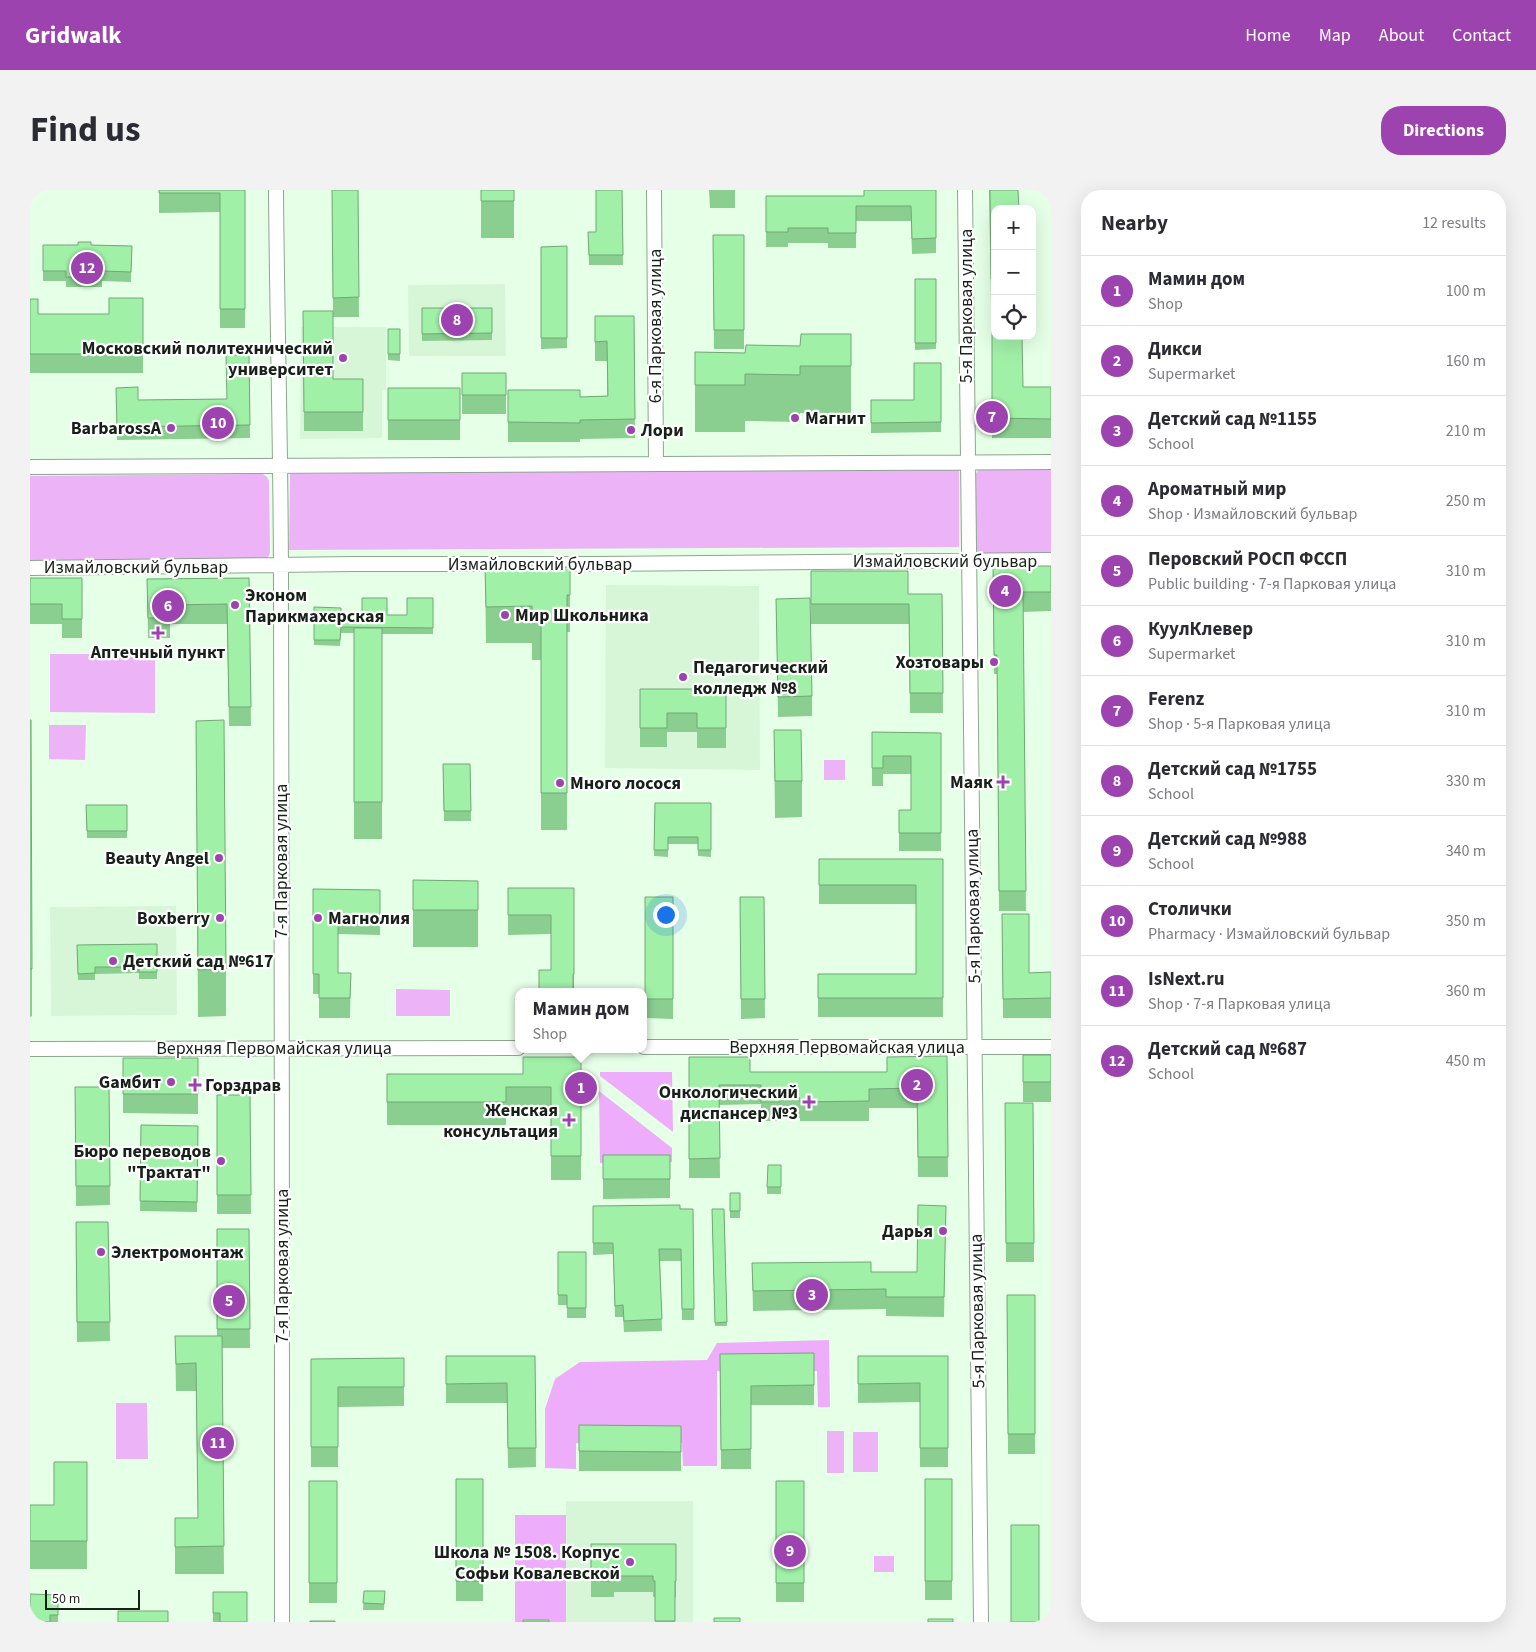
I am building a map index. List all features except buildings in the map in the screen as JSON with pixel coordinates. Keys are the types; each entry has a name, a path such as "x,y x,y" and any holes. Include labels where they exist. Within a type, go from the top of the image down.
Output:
{"street":[{"name":"7-я Парковая улица","path":"276,190 280,566 282,1622"},
{"name":"6-я Парковая улица","path":"654,190 656,463"},
{"name":"5-я Парковая улица","path":"965,190 981,1622"},
{"path":"30,467 1051,462"},
{"name":"Измайловский бульвар","path":"30,568 1051,560"},
{"name":"Верхняя Первомайская улица","path":"647,1047 1051,1047"},
{"name":"Верхняя Первомайская улица","path":"30,1048 515,1048"}],"shaded area":[{"path":"505,284 506,356 409,356 408,285"},
{"name":"Московский политехнический университет","path":"301,327 386,327 386,390 382,390 382,438 300,439"},
{"path":"959,466 959,547 289,550 290,474"},
{"path":"1051,468 1051,553 978,553 974,547 975,476 979,469"},
{"path":"263,474 269,481 270,553 267,559 30,563 30,476"},
{"name":"Педагогический колледж №8","path":"606,585 759,586 760,770 605,768"},
{"path":"50,654 155,654 155,713 50,712"},
{"path":"49,725 86,725 85,760 49,759"},
{"path":"824,760 845,760 845,780 824,780"},
{"name":"Детский сад №617","path":"176,906 177,1015 51,1016 50,907"},
{"path":"396,989 450,990 450,1016 396,1016"},
{"path":"600,1072 672,1072 673,1132 600,1076"},
{"path":"599,1091 672,1148 672,1162 600,1163"},
{"path":"829,1340 830,1407 818,1407 817,1371 717,1371 717,1466 683,1466 682,1443 576,1443 576,1469 545,1468 545,1409 555,1379 580,1362 707,1360 717,1343"},
{"path":"116,1403 147,1403 148,1459 116,1459"},
{"path":"827,1431 844,1431 844,1473 827,1473"},
{"path":"853,1432 878,1432 878,1472 853,1472"},
{"name":"Школа № 1508. Корпус Софьи Ковалевской","path":"566,1501 693,1501 693,1622 566,1622"},
{"path":"515,1515 566,1515 566,1622 515,1622"},
{"path":"874,1556 894,1556 894,1572 874,1572"}],"place":[{"name":"Детский сад №687","path":"87,268"},
{"name":"Детский сад №1755","path":"457,320"},
{"name":"Московский политехнический университет","path":"343,358"},
{"name":"Ferenz","path":"992,417"},
{"name":"Магнит","path":"795,418"},
{"name":"Столички","path":"218,423"},
{"name":"BarbarossA","path":"171,428"},
{"name":"Лори","path":"631,430"},
{"name":"Ароматный мир","path":"1005,591"},
{"name":"Эконом Парикмахерская","path":"235,605"},
{"name":"КуулКлевер","path":"168,606"},
{"name":"Мир Школьника","path":"505,615"},
{"name":"Аптечный пункт","path":"158,633"},
{"name":"Хозтовары","path":"994,662"},
{"name":"Педагогический колледж №8","path":"683,677"},
{"name":"Маяк","path":"1003,782"},
{"name":"Много лосося","path":"560,783"},
{"name":"Beauty Angel","path":"219,858"},
{"name":"Boxberry","path":"220,918"},
{"name":"Магнолия","path":"318,918"},
{"name":"Детский сад №617","path":"113,961"},
{"name":"Gамбит","path":"171,1082"},
{"name":"Горздрав","path":"195,1085"},
{"name":"Дикси","path":"917,1085"},
{"name":"Мамин дом","path":"581,1088"},
{"name":"Онкологический диспансер №3","path":"809,1102"},
{"name":"Женская консультация","path":"569,1120"},
{"name":"Бюро переводов \"Трактат\"","path":"221,1161"},
{"name":"Дарья","path":"943,1231"},
{"name":"Электромонтаж","path":"101,1252"},
{"name":"Детский сад №1155","path":"812,1295"},
{"name":"Перовский РОСП ФССП","path":"229,1301"},
{"name":"IsNext.ru","path":"218,1443"},
{"name":"Детский сад №988","path":"790,1551"},
{"name":"Школа № 1508. Корпус Софьи Ковалевской","path":"630,1562"}]}
